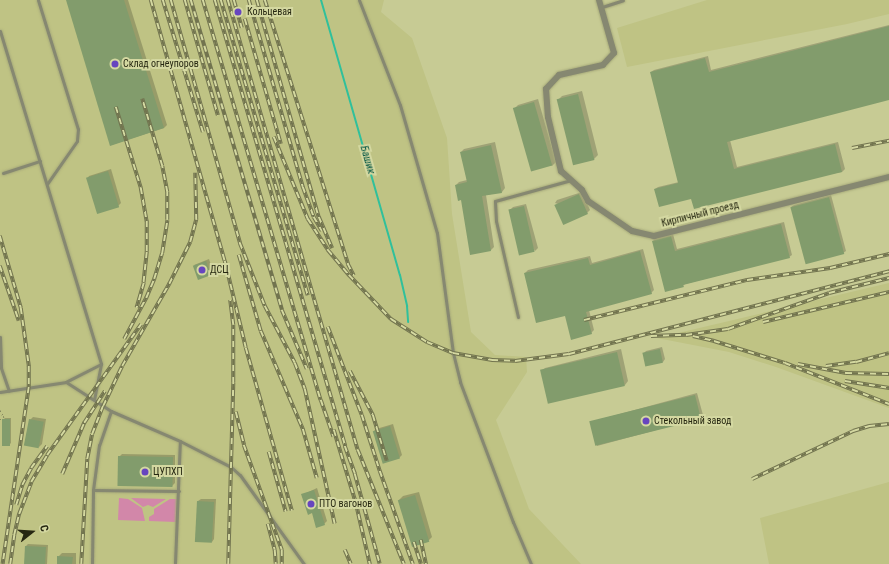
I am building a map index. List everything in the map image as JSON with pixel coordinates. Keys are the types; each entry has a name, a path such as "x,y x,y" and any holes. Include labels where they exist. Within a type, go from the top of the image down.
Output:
{"street":[{"name":"Кирпичный проезд","path":"599,0 614,53 603,65 559,75 546,89 548,117 561,171 582,190 588,201 632,231 654,236 889,177"}],"lane":[{"path":"38,0 78,129 77,141 47,184"},
{"path":"359,0 400,105 437,233 453,354 460,382 512,522 531,564"},
{"path":"602,7 623,0"},
{"path":"0,31 101,364 94,399"},
{"path":"3,173 40,161"},
{"path":"518,317 496,221 495,201 571,180"},
{"path":"0,337 1,368 9,391"},
{"path":"0,392 66,382 101,364"},
{"path":"66,382 111,411 180,441 226,464 240,475 304,564"},
{"path":"92,564 94,477 99,445 111,411"},
{"path":"175,563 180,441"},
{"path":"94,490 179,491"}],"path":[{"path":"0,411 4,417 0,420"}],"shaded area":[{"path":"0,0 384,0 381,12 412,38 447,138 452,214 471,332 495,355 526,357 527,372 496,420 529,509 581,564 0,564"},
{"path":"707,0 889,0 889,14 847,24 627,67 617,28"},
{"path":"889,283 889,408 776,367 729,352 657,338"},
{"path":"889,482 889,564 769,564 760,518"},
{"path":"119,498 128,499 142,508 145,521 118,520"},
{"path":"131,498 166,499 153,507 148,505 143,507"},
{"path":"170,499 177,499 176,522 149,521 149,517 154,514 154,509"}],"building":[{"name":"Склад огнеупоров","path":"66,0 124,0 164,128 110,146"},
{"path":"889,26 889,100 727,142 734,169 835,144 842,172 694,209 691,199 659,207 654,189 678,183 650,72 705,58 709,72"},
{"path":"578,94 594,160 573,165 557,99"},
{"path":"534,102 552,165 531,172 513,108"},
{"path":"491,145 502,193 482,196 491,251 470,255 461,200 458,201 455,185 467,182 460,152"},
{"path":"108,171 119,207 97,214 86,178"},
{"path":"579,194 588,214 563,225 554,205"},
{"path":"829,197 844,254 806,264 790,207"},
{"path":"524,206 535,252 519,255 508,210"},
{"path":"781,224 790,258 683,285 684,287 665,292 652,241 671,236 675,251"},
{"path":"640,251 652,294 586,312 592,334 571,340 565,316 536,323 524,273 588,258 590,265"},
{"name":"ДСЦ","path":"206,261 211,275 198,280 193,266"},
{"path":"660,349 663,363 645,366 642,353"},
{"path":"617,352 625,386 548,404 540,370"},
{"name":"Стекольный завод","path":"695,395 701,419 595,446 589,421"},
{"path":"2,419 10,419 10,446 2,446"},
{"path":"29,419 44,422 39,448 24,446"},
{"path":"390,426 400,459 383,464 373,431"},
{"name":"ЦУПХП","path":"118,456 173,457 172,487 117,486"},
{"name":"ПТО вагонов","path":"314,490 325,525 316,528 312,513 308,515 301,494"},
{"path":"415,495 429,542 412,547 398,500"},
{"path":"197,501 214,502 212,543 195,542"},
{"path":"25,546 46,547 45,564 24,564"},
{"path":"57,556 73,557 72,564 57,564"}],"waterway":[{"name":"Башик","path":"321,0 400,275 407,306 408,322"}],"railway":[{"path":"151,0 225,261 246,348 292,511"},
{"path":"163,0 203,132"},
{"path":"171,0 240,243 265,306 295,363 305,389 335,524"},
{"path":"185,0 218,115"},
{"path":"191,0 282,310 307,369"},
{"path":"203,0 321,400 334,437"},
{"path":"215,0 345,446 355,474 380,564"},
{"path":"221,0 308,295"},
{"path":"228,0 358,450 404,564"},
{"path":"234,0 242,28"},
{"path":"249,0 303,187 314,217 322,231"},
{"path":"257,0 319,217 332,248"},
{"path":"265,0 348,264 354,276"},
{"path":"245,19 281,144"},
{"path":"124,339 146,298 154,279 162,253 167,220 167,192 162,166 142,99"},
{"path":"116,107 141,188 147,221 147,252 144,283 137,308"},
{"path":"274,137 308,219 328,250 349,275 391,319 427,342 453,353 492,360 515,361 569,354 889,271"},
{"path":"852,148 889,141"},
{"path":"81,564 87,459 92,434 103,406 122,366 169,284 190,242 196,220 195,173"},
{"path":"0,236 21,308 29,366 29,387 3,564"},
{"path":"584,320 747,280 830,268 889,254"},
{"path":"239,255 261,331 303,429 317,478"},
{"path":"0,266 19,321"},
{"path":"651,336 686,335 728,329 829,293 889,278"},
{"path":"763,322 889,292"},
{"path":"228,564 233,383 233,325 230,300"},
{"path":"10,564 14,535 19,514 31,482 47,455 141,324"},
{"path":"328,327 362,415 413,564"},
{"path":"693,336 785,363 889,404"},
{"path":"826,366 856,362 889,353"},
{"path":"798,364 846,373 889,374"},
{"path":"350,371 373,415 387,461"},
{"path":"845,381 889,388"},
{"path":"62,474 84,423 105,391"},
{"path":"236,412 244,445 282,550 282,564"},
{"path":"752,479 853,431 869,426 889,424"},
{"path":"334,430 356,503 370,564"},
{"path":"16,505 22,485 31,468 47,446"},
{"path":"269,452 286,512"},
{"path":"268,524 275,550 276,564"},
{"path":"421,540 426,564"},
{"path":"414,542 421,564"},
{"path":"345,550 351,564"}],"place":[{"name":"Кольцевая","path":"238,12"},
{"name":"Склад огнеупоров","path":"115,64"},
{"name":"ДСЦ","path":"202,270"},
{"name":"Стекольный завод","path":"646,421"},
{"name":"ЦУПХП","path":"145,472"},
{"name":"ПТО вагонов","path":"311,504"}]}
